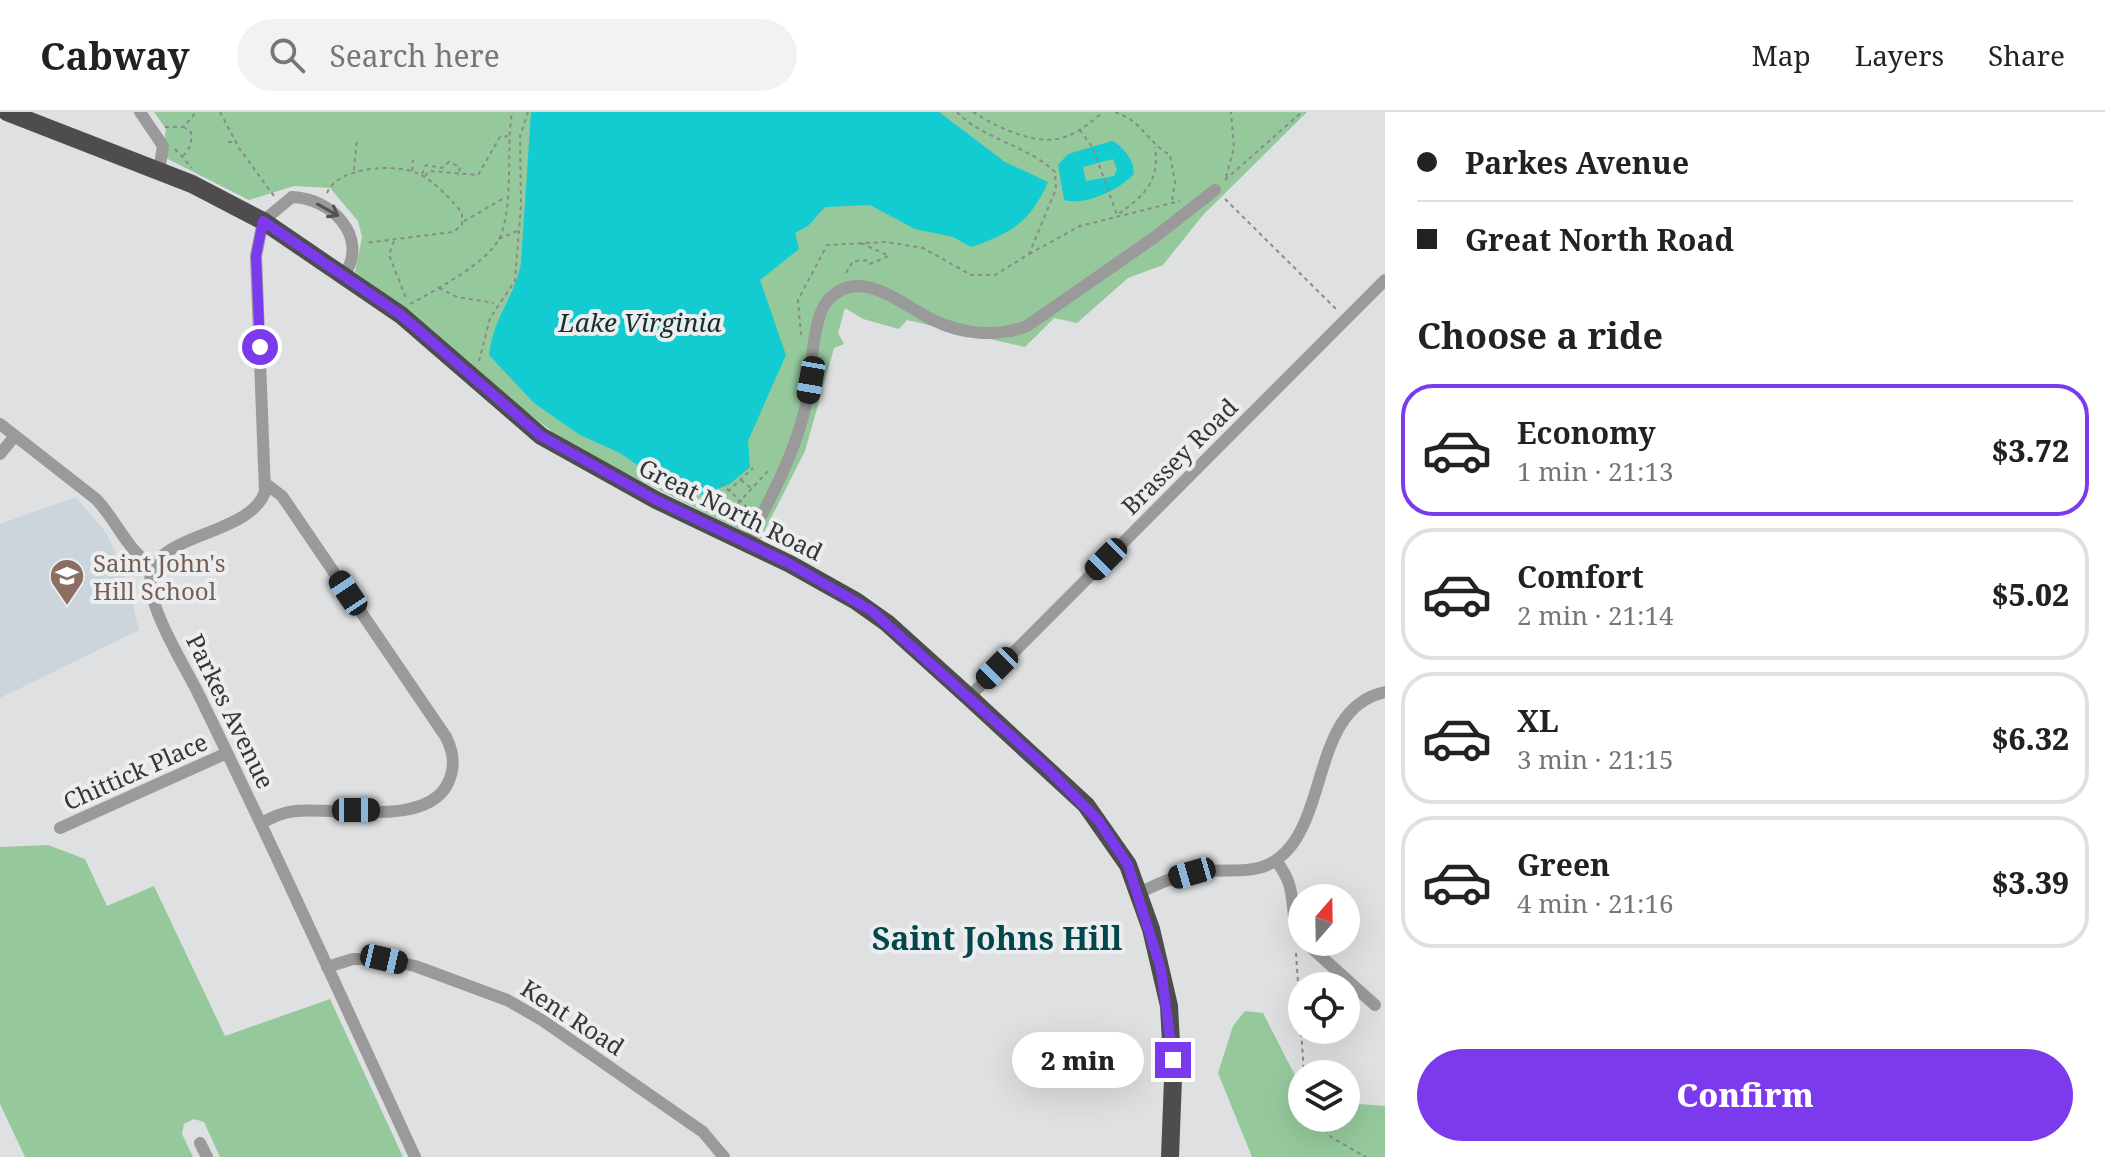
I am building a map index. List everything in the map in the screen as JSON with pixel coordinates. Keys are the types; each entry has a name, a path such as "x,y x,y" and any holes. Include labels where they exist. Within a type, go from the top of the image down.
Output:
{"highway":[{"name":"Great North Road","path":"7,112 159,171 263,221 345,274 430,338 541,436 656,500 812,576 872,611 969,697 1098,820 1128,865 1161,969 1173,1041 1170,1157"}],"street":[{"path":"140,112 163,146 159,171"},
{"path":"747,544 798,439 824,304 847,287 868,287 886,293 934,321 967,331 1007,334 1027,326 1155,237 1215,190"},
{"path":"0,424 96,499 110,513 131,550 154,567 167,552 254,509 266,484 256,256 263,221 292,197 302,198 337,213 348,230 351,251 352,263 345,274"},
{"name":"Brassey Road","path":"969,697 1385,280"},
{"path":"0,454 15,436"},
{"path":"261,823 295,811 418,808 438,798 445,788 453,757 446,737 291,509 266,484"},
{"name":"Parkes Avenue","path":"154,567 150,585 157,606 415,1157"},
{"path":"1139,893 1192,873 1255,870 1277,862 1305,825 1342,720 1359,703 1385,692"},
{"name":"Chittick Place","path":"60,828 227,753"},
{"path":"1277,862 1291,884"},
{"path":"1322,956 1375,1005"},
{"name":"Kent Road","path":"327,967 353,959 384,959 415,966 507,1000 542,1020 703,1132 724,1157"},
{"path":"200,1143 207,1157"}],"path":[{"path":"184,127 196,112"},
{"path":"220,112 280,204"},
{"path":"499,239 506,197 512,112"},
{"path":"479,361 497,304 515,281 520,136 528,112"},
{"path":"957,112 967,123 1041,158 1055,172 1056,189 1029,254"},
{"path":"973,112 995,126 1029,136 1061,139 1080,130 1103,112"},
{"path":"1115,112 1136,122 1155,147 1170,155 1175,182 1172,203"},
{"path":"1231,112 1234,148 1225,179 1302,112"},
{"path":"161,127 184,127 191,132 191,145 183,156"},
{"path":"1080,130 1093,148 1106,193 1117,215"},
{"path":"423,176 429,171 458,176 478,175 500,137 508,135"},
{"path":"354,171 357,139"},
{"path":"228,142 237,142"},
{"path":"1117,215 1149,188 1156,174 1155,147"},
{"path":"412,172 413,160"},
{"path":"423,176 426,165 442,168 449,162 460,167 458,176"},
{"path":"328,191 334,181 354,171 412,172 423,176 457,206 463,221"},
{"path":"1215,190 1346,319"},
{"path":"351,251 356,244 453,232 463,221 474,218 506,197"},
{"path":"803,345 798,300 812,268 827,245 886,242 923,248 971,275 995,275 1080,226 1184,200"},
{"path":"395,240 389,255 410,304 486,253 499,239 518,230"},
{"path":"847,287 847,271 853,261 889,256 860,242"},
{"path":"867,265 872,260"},
{"path":"438,288 457,297 497,304"},
{"path":"753,468 725,494 722,514 730,514 771,468"},
{"path":"741,479 753,489"},
{"path":"721,483 742,502"},
{"path":"1302,956 1304,1060"},
{"path":"1326,1132 1366,1157"}],"shaded area":[{"name":"Saint John's Hill School","path":"76,497 107,534 128,583 139,630 0,698 0,524"}],"green space":[{"path":"154,112 1307,112 1203,215 1163,265 1128,278 1077,323 1054,318 1025,347 907,320 899,329 863,319 845,308 838,333 844,344 834,348 805,451 760,540 571,446 485,380 421,321 355,272 362,237 358,221 330,188 294,186 249,200 162,156 166,129"},
{"path":"48,845 85,859 107,906 154,886 225,1036 330,999 403,1157 220,1157 204,1122 194,1119 184,1124 182,1134 193,1157 25,1157 0,1104 0,847"},
{"path":"1245,1011 1263,1013 1288,1062 1288,1132 1360,1132 1360,1104 1385,1106 1385,1157 1252,1157 1218,1073 1233,1026"}],"water":[{"name":"Lake Virginia","path":"531,112 939,112 1005,162 1048,182 1034,207 1018,225 971,247 953,237 915,229 870,205 825,207 808,226 795,233 799,249 760,280 786,355 748,441 750,467 730,484 702,495 653,476 620,453 580,435 534,403 489,355 495,329 521,263"},
{"path":"1112,141 1128,154 1134,174 1120,186 1091,199 1064,200 1058,165 1068,154","holes":["1113,159 1117,169 1114,176 1086,181 1083,167"]}],"place":[{"name":"Saint John's Hill School","path":"67,607"}],"district":[{"name":"Saint Johns Hill","path":"997,937"}],"route":[{"path":"260,347 256,242 263,221 321,257 401,315 541,436 689,517 790,564 872,611 1047,768 1086,805 1109,833 1128,865 1151,929 1169,1006 1173,1060"}]}
